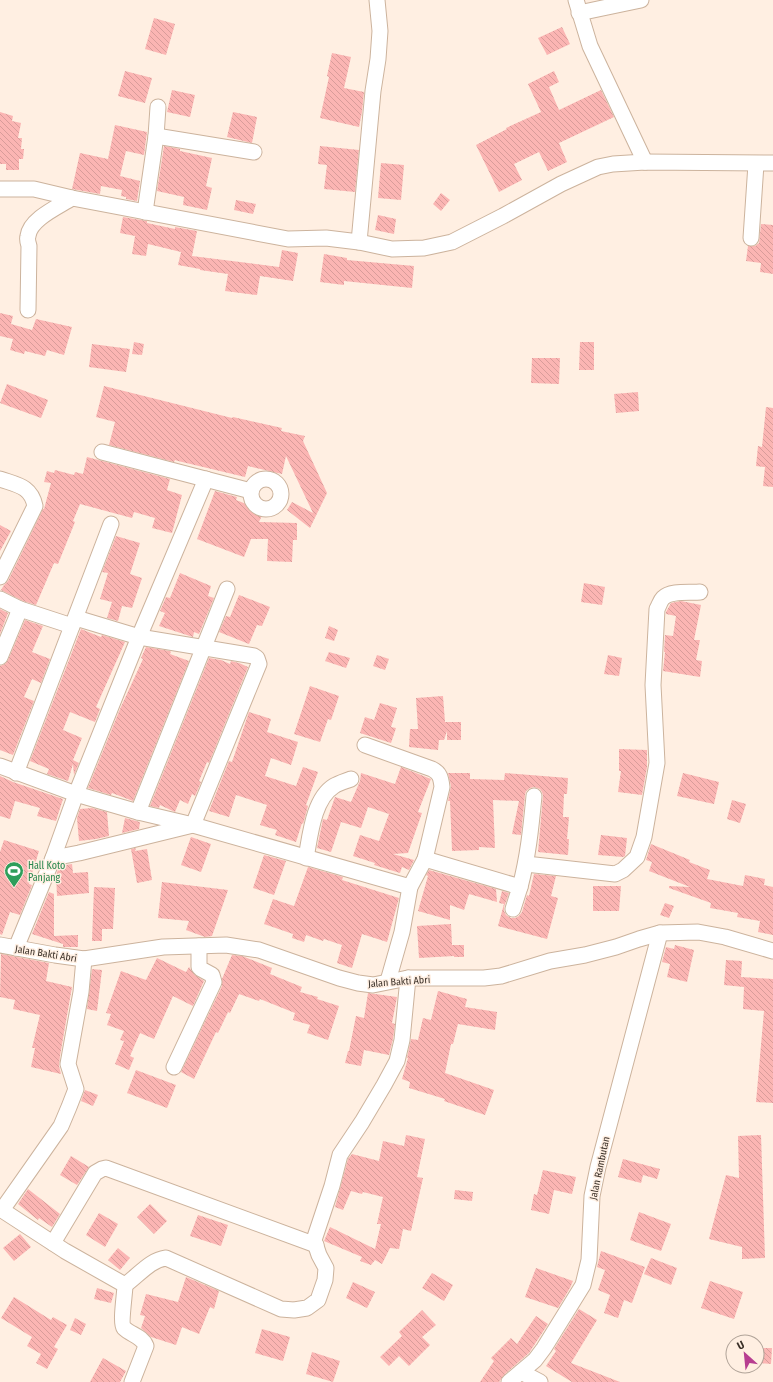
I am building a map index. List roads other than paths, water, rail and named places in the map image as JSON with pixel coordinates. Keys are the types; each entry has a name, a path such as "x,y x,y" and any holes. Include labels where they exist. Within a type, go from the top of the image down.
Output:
{"street":[{"path":"359,242 373,91 378,59 380,31 377,0"},
{"path":"641,0 577,7 590,46 645,162"},
{"path":"145,212 156,136 158,106"},
{"path":"156,136 254,152"},
{"path":"0,189 34,189 72,198 288,239 326,238 359,242 392,249 424,248 452,242 503,216 560,184 598,167 613,164 645,162 773,163"},
{"path":"751,238 756,164"},
{"path":"28,310 28,236 38,219 72,198"},
{"path":"102,452 251,491"},
{"path":"0,479 30,492 34,498 35,506 0,577"},
{"path":"16,948 53,858 76,794 139,637 206,479"},
{"path":"16,772 111,524"},
{"path":"138,812 227,589"},
{"path":"526,864 615,874 624,870 637,857 644,837 657,763 653,685 657,609 662,599 672,593 700,592"},
{"path":"0,599 20,609 139,637 254,656 257,658 259,664 193,825"},
{"path":"0,657 20,609"},
{"path":"365,745 438,772 441,778 442,787 425,858 410,887 402,932 388,981"},
{"path":"0,766 76,794 138,812 193,825 410,887"},
{"path":"306,858 311,827 321,799 334,786 351,779"},
{"path":"513,909 526,864 530,841 534,796"},
{"path":"53,858 80,853 193,825"},
{"path":"425,858 520,887"},
{"name":"Jalan Bakti Abri","path":"0,945 84,959 163,947 226,945 259,950 339,978 372,985 408,978 484,978 501,976 550,961 585,955 660,934 698,932 725,937 773,952"},
{"name":"Jalan Rambutan","path":"509,1382 522,1372 544,1348 583,1285 589,1260 592,1196 598,1167 660,934"},
{"path":"174,1067 214,982 212,975 199,967 199,946"},
{"path":"84,959 81,992 68,1064 76,1089 61,1126 2,1210 53,1243 125,1284"},
{"path":"125,1284 136,1277 148,1265 159,1259 166,1258 281,1309 294,1310 307,1308 318,1300 325,1280 326,1268 314,1240 332,1186 340,1154 362,1122 397,1061 402,1040 408,978"},
{"path":"53,1243 96,1173 106,1168 316,1245"},
{"path":"125,1284 122,1324 124,1328 143,1341 146,1346 132,1382"},
{"path":"522,1372 540,1382"}],"place":[{"name":"Hall Koto Panjang","path":"14,888"}]}
